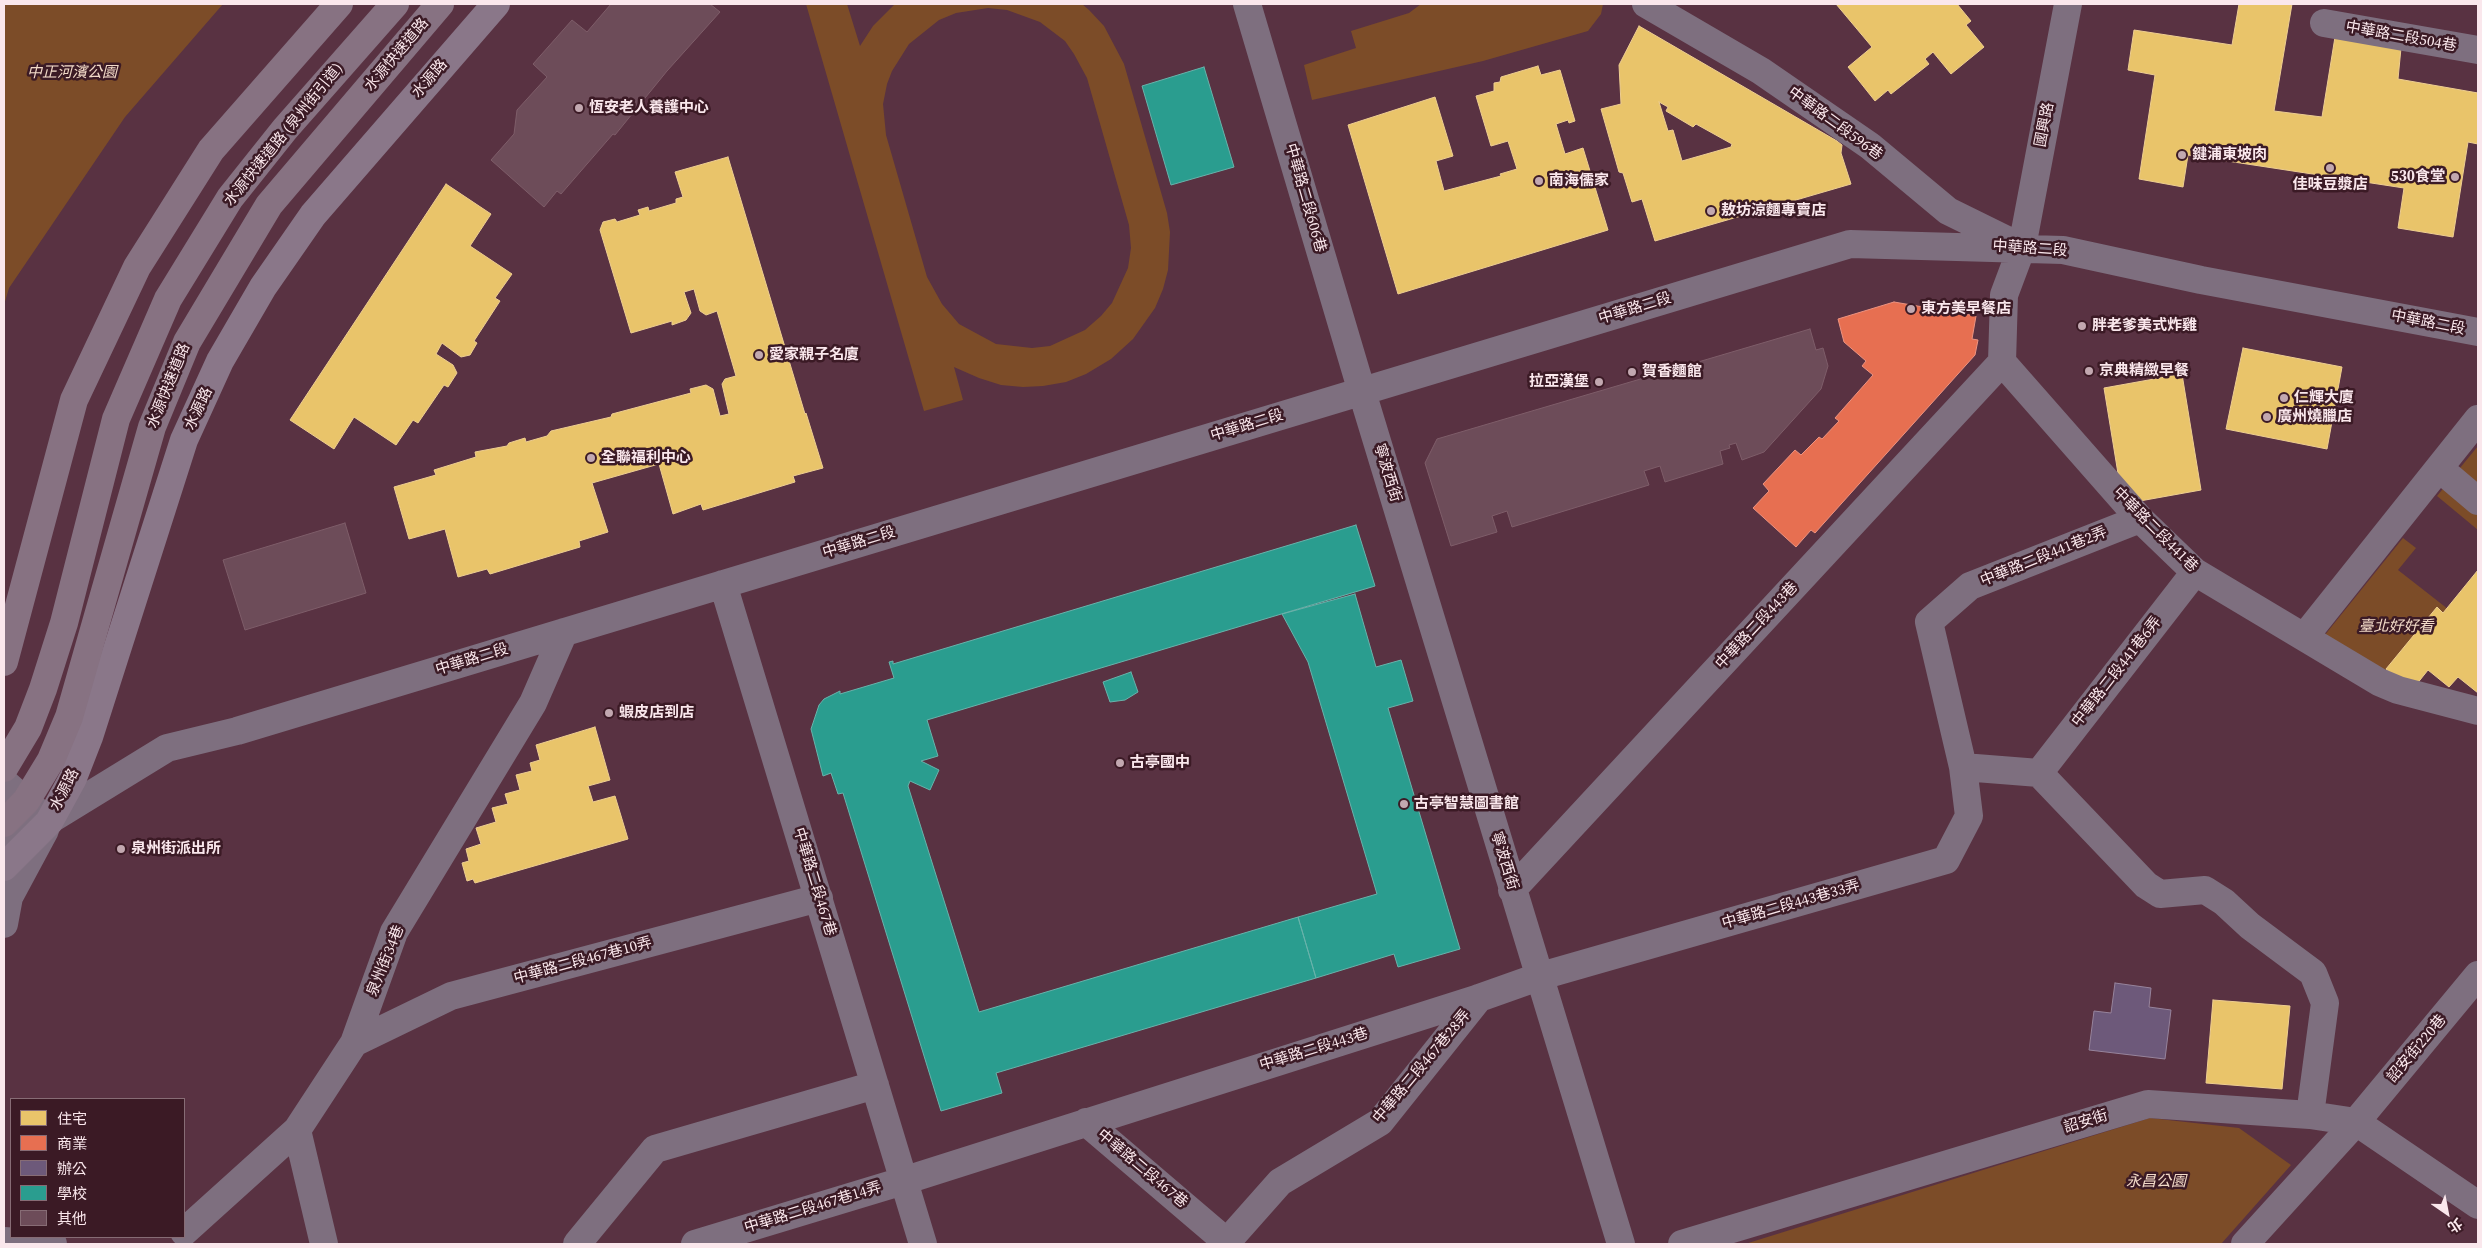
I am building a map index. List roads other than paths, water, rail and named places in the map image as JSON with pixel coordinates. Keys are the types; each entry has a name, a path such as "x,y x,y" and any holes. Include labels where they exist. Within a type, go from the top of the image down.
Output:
{"highway":[{"path":"4,662 74,400 137,267 212,150 339,4"},
{"name":"水源快速道路 (泉州街引道)","path":"4,768 28,728 43,689 64,623 116,419 168,299 230,198 285,128 395,4"},
{"name":"水源快速道路","path":"4,823 26,801 51,760 69,717 152,427 186,342 269,205 440,4"}],"main road":[{"name":"水源路","path":"4,868 49,822 74,778 89,737 184,440 220,362 263,287 313,215 496,4"}],"street":[{"name":"中華路二段606巷","path":"1247,4 1362,392"},
{"name":"中華路二段596巷","path":"1646,4 1777,82 1870,146 1948,211 2022,247"},
{"name":"國興路","path":"2022,247 2068,4"},
{"name":"中華路二段504巷","path":"2324,23 2478,50"},
{"name":"中華路二段","path":"49,822 167,748 237,731 1850,244 2022,247 2063,250 2201,280 2478,332"},
{"path":"2002,362 2004,295 2022,247"},
{"name":"中華路二段441巷","path":"2002,362 2140,519 2195,572 2392,687 2478,711"},
{"name":"中華路二段443巷","path":"1512,890 2002,362"},
{"name":"寧波西街","path":"1362,392 1621,1244"},
{"path":"2305,636 2478,419"},
{"path":"2439,468 2478,501"},
{"name":"中華路二段441巷2弄","path":"1963,767 1929,622 1970,586 2140,519"},
{"name":"中華路二段441巷6弄","path":"2039,773 2195,572"},
{"name":"中華路二段467巷","path":"723,584 923,1244"},
{"name":"泉州街34巷","path":"185,1231 297,1130 354,1043 394,932 533,702 564,632"},
{"path":"1963,767 2039,773 2146,885 2160,894 2205,890 2224,902 2250,926 2313,973 2325,1003 2310,1115"},
{"name":"中華路二段443巷33弄","path":"1541,976 1946,860 1969,816 1963,767"},
{"path":"4,782 49,822"},
{"path":"4,848 49,822"},
{"path":"4,924 9,897 49,822"},
{"name":"中華路二段467巷10弄","path":"354,1043 451,996 819,898"},
{"name":"詔安街220巷","path":"2245,1244 2356,1122 2478,975"},
{"name":"中華路二段443巷","path":"1086,1122 1479,998 1541,976"},
{"name":"中華路二段467巷28弄","path":"1227,1243 1280,1182 1380,1122 1479,998"},
{"path":"577,1244 655,1149 875,1086"},
{"name":"詔安街","path":"1682,1244 2148,1104 2310,1115 2356,1122 2478,1205"},
{"name":"中華路二段467巷","path":"903,1181 1086,1122 1227,1243"},
{"path":"297,1130 324,1244"},
{"name":"中華路二段467巷14弄","path":"695,1244 903,1181"},
{"path":"4,1241 53,1244"}],"place":[{"name":"恆安老人養護中心","path":"579,108"},
{"name":"鍵浦東坡肉","path":"2182,155"},
{"name":"佳味豆漿店","path":"2330,168"},
{"name":"530食堂","path":"2455,177"},
{"name":"南海儒家","path":"1539,181"},
{"name":"敖坊涼麵專賣店","path":"1711,211"},
{"name":"東方美早餐店","path":"1911,309"},
{"name":"胖老爹美式炸雞","path":"2082,326"},
{"name":"愛家親子名廈","path":"759,355"},
{"name":"京典精緻早餐","path":"2089,371"},
{"name":"賀香麵館","path":"1632,372"},
{"name":"拉亞漢堡","path":"1599,382"},
{"name":"仁輝大廈","path":"2284,398"},
{"name":"廣州燒臘店","path":"2267,417"},
{"name":"全聯福利中心","path":"591,458"},
{"name":"蝦皮店到店","path":"609,713"},
{"name":"古亭國中","path":"1120,763"},
{"name":"古亭智慧圖書館","path":"1404,804"},
{"name":"泉州街派出所","path":"121,849"}],"park label":[{"name":"中正河濱公園","path":"72,73"},
{"name":"臺北好好看","path":"2396,627"},
{"name":"永昌公園","path":"2156,1182"}]}
